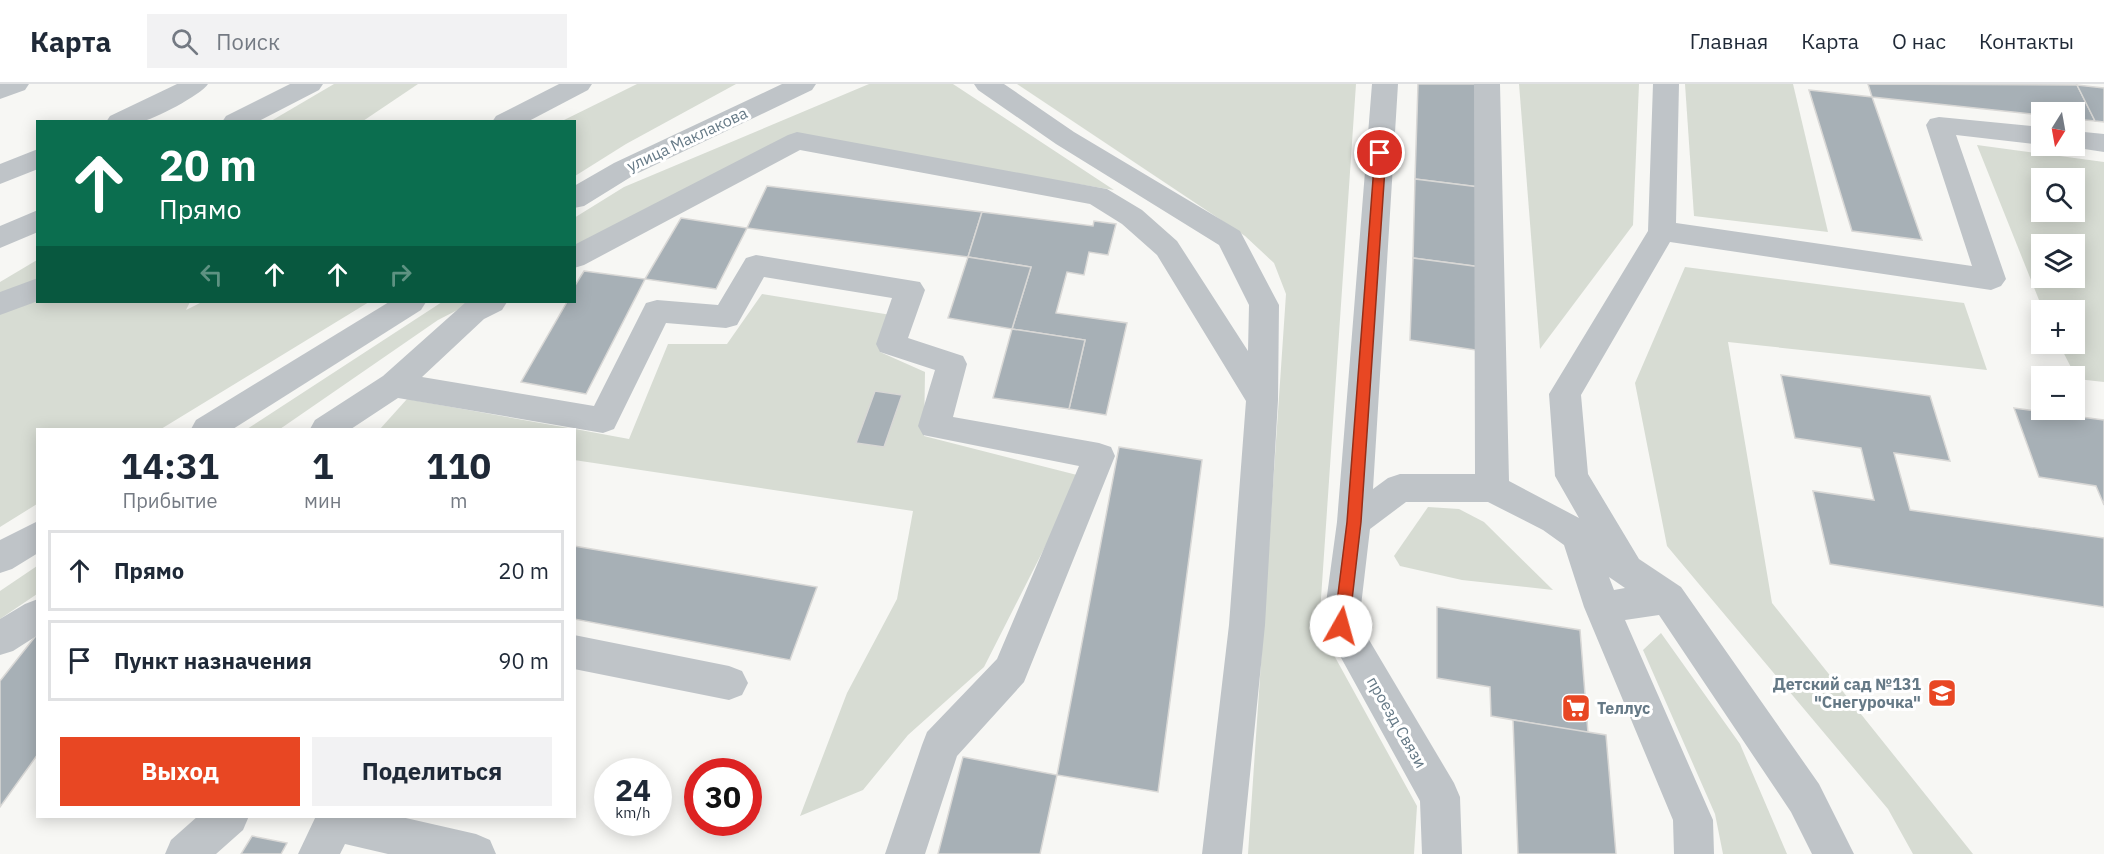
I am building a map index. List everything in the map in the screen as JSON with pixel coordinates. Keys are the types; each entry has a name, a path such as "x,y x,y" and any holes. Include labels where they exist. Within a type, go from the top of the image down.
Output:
{"street":[{"path":"0,91 16,84"},
{"path":"122,120 177,95 195,84"},
{"path":"239,120 310,84"},
{"path":"508,120 579,84"},
{"name":"улица Маклакова","path":"576,198 624,169 803,84"},
{"path":"987,84 1065,138 1230,238 1264,305 1262,400 1247,625 1222,854"},
{"name":"проезд Связи","path":"1385,84 1354,522 1341,626 1440,797 1442,854"},
{"path":"1487,84 1492,488"},
{"path":"1627,570 1572,476 1565,394 1662,231 1666,84"},
{"path":"1662,231 1991,279 1939,125 2031,135"},
{"path":"576,257 797,141 1097,196 1132,217 1167,248 1262,400"},
{"path":"2085,141 2104,143"},
{"path":"1,173 36,159"},
{"path":"0,238 36,221"},
{"path":"394,385 603,420 657,311 726,317 756,265 910,290 891,344 952,364 934,426 1099,456 1011,670 941,745 905,854"},
{"path":"0,304 36,290"},
{"path":"209,428 409,303"},
{"path":"328,428 394,385 473,311 490,303"},
{"path":"1354,522 1400,488 1492,488 1555,520 1668,598 1805,798 1833,854"},
{"path":"0,558 36,536"},
{"path":"1578,536 1602,607 1693,820 1694,854"},
{"path":"1602,607 1668,598"},
{"path":"0,639 36,616"},
{"path":"576,652 729,683"},
{"path":"185,854 227,818"},
{"path":"318,854 335,822 476,854"}],"shaded area":[{"path":"334,84 418,84 364,120 273,120"},
{"path":"637,84 736,84 626,144 576,175 576,120 564,120"},
{"path":"869,84 953,84 1114,190 793,137 576,248 576,217 624,187"},
{"path":"1017,84 1356,84 1319,628 1417,806 1414,854 1248,854 1286,294 1274,263 1245,236"},
{"path":"1519,84 1639,84 1633,225 1540,349"},
{"path":"1685,84 1793,84 1828,232 1694,216"},
{"path":"1977,145 2031,152 2031,156 2059,156 2104,162 2104,382 2085,380 2085,366 2070,366 2064,354 2085,354 2085,300 2039,300 2034,288 2085,288 2085,234 2031,234 2031,280"},
{"path":"36,261 36,303 190,303 186,310 200,303 367,303 163,428 36,428 36,505 0,527 0,282"},
{"path":"1685,267 1964,303 1987,370 1728,342 1772,603 1973,854 1913,854 1888,809 1667,546 1635,383"},
{"path":"762,294 891,315 880,352 925,372 924,436 1081,476 984,667 908,735 863,790 800,816 847,693 897,599 913,511 576,460 576,429 629,439 668,344 727,344"},
{"path":"440,303 471,303 438,320 281,428 249,428"},
{"path":"407,399 568,428 381,428"},
{"path":"1428,507 1459,509 1484,522 1553,590 1462,580 1400,566 1394,556"},
{"path":"36,567 36,595 0,619 0,591"},
{"path":"1661,633 1740,744 1787,854 1723,854 1715,814 1643,650"}],"building":[{"path":"1418,84 1478,84 1479,187 1415,179"},
{"path":"1868,84 2077,85 2095,121 2085,120 2085,102 2031,102 2031,114 1872,97"},
{"path":"2077,85 2104,88 2104,122 2095,121"},
{"path":"1809,90 1872,97 1922,240 1852,231"},
{"path":"1415,179 1479,187 1481,267 1413,258"},
{"path":"767,186 982,212 968,257 747,228"},
{"path":"982,212 1093,226 1094,221 1116,224 1108,255 1089,252 1084,275 1067,272 1056,313 1127,323 1106,415 1069,409 1085,340 1012,329 1031,267 968,257"},
{"path":"681,218 747,228 716,289 645,279"},
{"path":"968,257 1031,267 1012,329 948,318"},
{"path":"1413,258 1481,267 1482,351 1410,340"},
{"path":"584,271 645,279 586,394 521,382 566,303 576,303 576,284"},
{"path":"1012,329 1085,340 1069,409 993,398"},
{"path":"1781,375 1930,396 1950,461 1894,453 1910,510 2104,538 2104,607 1830,564 1813,491 1874,500 1861,448 1795,438"},
{"path":"875,391 902,395 884,447 856,443"},
{"path":"2014,408 2031,410 2031,420 2085,420 2085,417 2104,420 2104,505 2096,486 2039,477"},
{"path":"1119,447 1202,460 1158,792 1057,775"},
{"path":"576,546 817,587 790,660 576,619"},
{"path":"1437,607 1580,630 1588,733 1491,716 1490,687 1437,678"},
{"path":"36,636 36,757 0,807 0,681"},
{"path":"1513,720 1606,735 1616,854 1518,854"},
{"path":"963,757 1057,775 1040,854 938,854"},
{"path":"252,836 287,843 281,854 241,854"}],"place":[{"name":"Детский сад №131 \"Снегурочка\"","path":"1942,693"},
{"name":"Теллус","path":"1576,708"}],"route":[{"path":"1341,626 1354,522 1380,153"}]}
